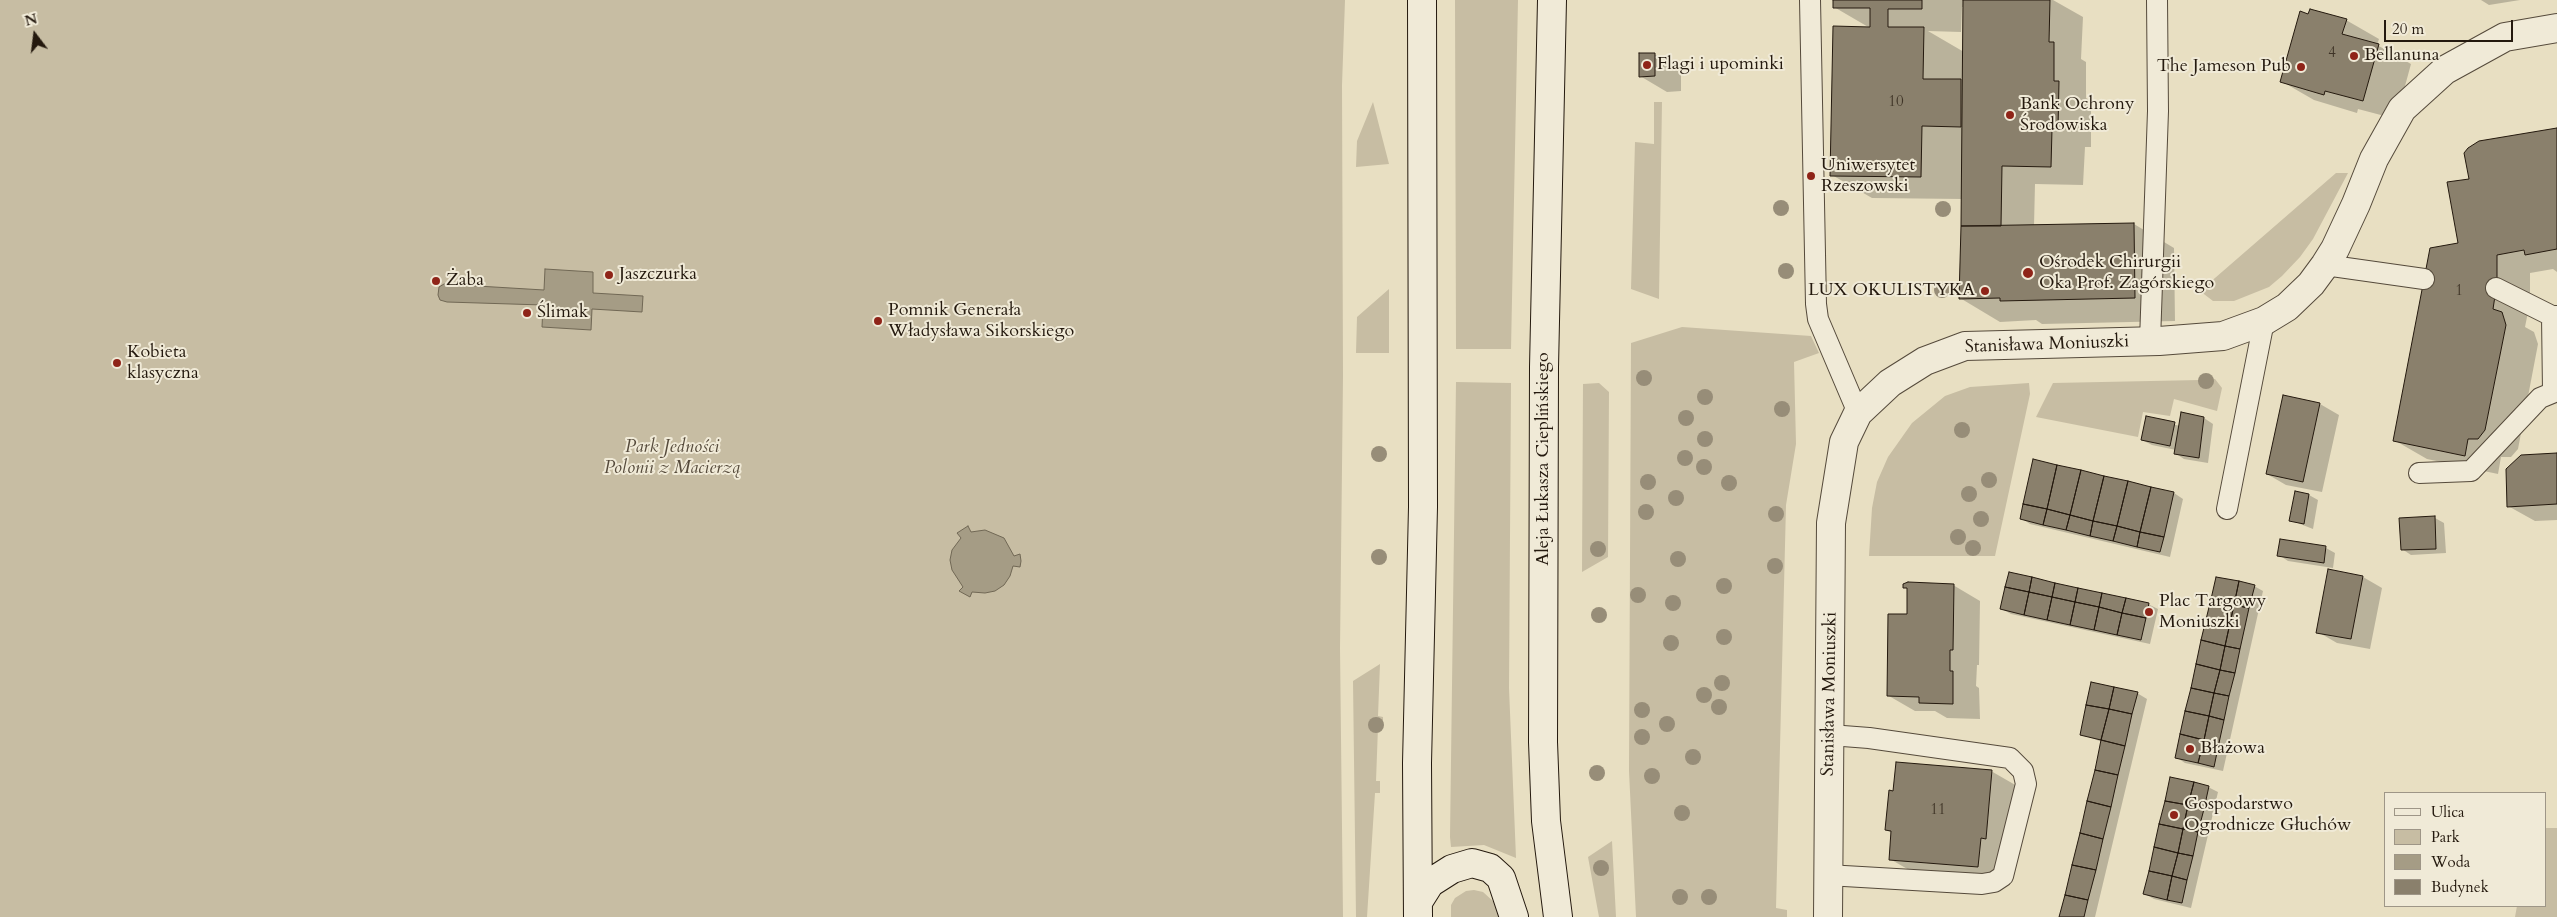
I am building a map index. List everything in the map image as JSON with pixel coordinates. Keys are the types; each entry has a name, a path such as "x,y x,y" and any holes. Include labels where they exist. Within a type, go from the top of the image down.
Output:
{"main road":[{"path":"1418,910 1417,763 1423,507 1422,0"},
{"name":"Aleja Łukasza Cieplińskiego","path":"1552,0 1544,367 1544,742 1546,820 1558,917"},
{"name":"Stanisława Moniuszki","path":"1828,917 1831,523 1844,442 1858,413 1890,383 1925,361 1965,346 2150,341 2223,336 2264,321 2287,307 2311,284 2325,265 2335,249 2356,204 2374,159 2402,109 2445,70 2505,37 2557,28"},
{"path":"1418,910 1430,883 1452,869 1472,863 1490,868 1501,878 1514,917"}],"lane":[{"path":"1810,0 1816,304 1818,319 1858,413"},
{"path":"2150,341 2158,111 2157,0"},
{"path":"2325,265 2424,280"},
{"path":"2419,473 2471,471 2540,398 2555,391 2555,316 2496,288"},
{"path":"2227,509 2264,321"},
{"path":"1827,875 1982,884 1994,882 2003,876 2026,784 2023,771 2010,758 1869,738 1830,736"}],"green space":[{"name":"Park Jedności Polonii z Macierzą","path":"0,0 1345,0 1342,85 1343,376 1340,648 1343,917 0,917"},
{"path":"1455,0 1518,0 1511,349 1456,349"},
{"path":"1373,102 1389,164 1356,167 1357,141"},
{"path":"1654,102 1662,102 1659,299 1631,289 1635,142 1654,144"},
{"path":"2336,173 2348,173 2313,239 2300,257 2282,276 2269,287 2234,301 2213,301 2200,291"},
{"path":"1389,289 1389,353 1356,353 1357,317"},
{"path":"1682,327 1811,336 1819,353 1794,362 1796,444 1786,505 1776,908 1787,910 1787,917 1636,917 1629,771 1631,343"},
{"path":"2201,376 2209,376 2210,379 2215,379 2222,388 2217,411 2174,399 2170,416 2143,412 2138,437 2036,417 2053,383 2200,380"},
{"path":"1456,382 1511,383 1509,688 1516,858 1484,845 1451,847"},
{"path":"1599,383 1609,392 1608,557 1582,572 1583,384"},
{"path":"2029,383 2030,394 1995,556 1869,556 1872,508 1877,482 1888,457 1912,423 1945,396 1970,387"},
{"path":"1380,664 1378,716 1383,717 1383,727 1378,727 1376,781 1380,781 1380,793 1375,793 1367,917 1356,917 1353,681"},
{"path":"2547,828 2557,828 2557,917 2515,917 2517,907 2547,907"},
{"path":"1612,841 1616,917 1599,917 1588,857"},
{"path":"1466,891 1483,892 1494,902 1499,917 1451,917 1451,905 1455,898"}],"water":[{"path":"545,269 593,272 593,293 643,296 642,312 592,309 591,330 542,327 543,305 447,302 440,300 438,295 439,287 444,284 544,290"},
{"path":"968,526 971,532 985,530 1004,538 1014,556 1020,554 1021,561 1020,567 1013,566 1010,576 1004,585 995,591 985,593 972,592 970,597 959,591 963,587 952,570 950,560 952,550 961,538 957,533"}],"building":[{"path":"1833,0 1922,0 1922,9 1888,9 1888,27 1924,27 1923,79 1961,79 1961,127 1922,126 1921,177 1830,176 1833,26 1870,27 1870,8 1833,8"},
{"name":"Bank Ochrony Środowiska","path":"1963,0 2050,0 2049,42 2054,42 2054,81 2059,81 2058,129 2052,129 2051,167 2002,166 2001,226 1961,226"},
{"path":"2310,9 2347,19 2342,34 2379,44 2363,101 2325,91 2324,95 2280,82 2300,11 2308,14"},
{"name":"Flagi i upominki","path":"1639,53 1655,53 1655,76 1639,77"},
{"path":"2557,128 2557,249 2525,255 2524,250 2497,255 2497,283 2493,309 2502,312 2506,325 2485,430 2478,439 2468,439 2465,456 2393,441 2430,248 2458,243 2447,182 2469,179 2464,153 2479,141"},
{"path":"2134,223 2135,298 2000,301 2000,298 1959,299 1961,226"},
{"path":"2283,395 2320,403 2303,482 2266,474"},
{"path":"2181,412 2204,417 2199,458 2174,454"},
{"path":"2146,416 2175,422 2170,446 2141,440"},
{"path":"2557,453 2557,504 2507,507 2506,469 2521,455"},
{"path":"2033,459 2057,465 2047,509 2023,504"},
{"path":"2057,465 2081,470 2070,515 2047,509"},
{"path":"2081,470 2104,476 2093,521 2070,515"},
{"path":"2104,476 2128,481 2117,526 2093,521"},
{"path":"2128,481 2151,487 2140,532 2117,526"},
{"path":"2151,487 2174,492 2164,537 2140,532"},
{"path":"2295,491 2309,494 2304,524 2289,521"},
{"path":"2023,504 2047,509 2043,525 2020,519"},
{"path":"2047,509 2070,515 2066,530 2043,525"},
{"path":"2070,515 2093,521 2090,536 2066,530"},
{"path":"2435,516 2436,549 2401,550 2399,518"},
{"path":"2093,521 2117,526 2113,541 2090,536"},
{"path":"2117,526 2140,532 2137,547 2113,541"},
{"path":"2140,532 2164,537 2160,552 2137,547"},
{"path":"2280,539 2326,546 2324,563 2277,556"},
{"path":"2328,569 2363,576 2351,639 2316,633"},
{"path":"2009,572 2032,577 2029,592 2005,587"},
{"path":"2032,577 2055,583 2052,597 2029,592"},
{"path":"2216,577 2239,581 2234,605 2211,599"},
{"path":"2239,581 2255,585 2249,608 2234,605"},
{"path":"1908,582 1954,584 1953,650 1950,650 1950,671 1953,671 1953,704 1919,703 1919,697 1887,696 1888,614 1907,614 1907,588 1903,588 1903,584"},
{"path":"2055,583 2078,588 2075,602 2052,597"},
{"path":"2005,587 2029,592 2024,615 2000,609"},
{"path":"2078,588 2102,593 2099,607 2075,602"},
{"path":"2029,592 2052,597 2047,620 2024,615"},
{"path":"2102,593 2126,598 2122,613 2099,607"},
{"path":"2052,597 2075,602 2070,625 2047,620"},
{"path":"2126,598 2149,603 2146,618 2122,613"},
{"path":"2211,599 2234,605 2225,646 2201,640"},
{"path":"2075,602 2099,607 2094,630 2070,625"},
{"path":"2234,605 2249,608 2240,649 2225,646"},
{"path":"2099,607 2122,613 2117,635 2094,630"},
{"path":"2122,613 2146,618 2141,640 2117,635"},
{"path":"2201,640 2225,646 2220,670 2196,664"},
{"path":"2225,646 2240,649 2235,673 2220,670"},
{"path":"2196,664 2220,670 2214,693 2191,688"},
{"path":"2220,670 2235,673 2229,696 2214,693"},
{"path":"2091,682 2114,687 2109,709 2086,705"},
{"path":"2114,687 2138,692 2132,714 2109,709"},
{"path":"2191,688 2214,693 2209,716 2185,711"},
{"path":"2214,693 2229,696 2224,720 2209,716"},
{"path":"2086,705 2109,709 2101,740 2080,735"},
{"path":"2109,709 2132,714 2125,746 2101,740"},
{"path":"2185,711 2209,716 2204,740 2180,734"},
{"path":"2209,716 2224,720 2219,743 2204,740"},
{"path":"2180,734 2204,740 2198,763 2175,758"},
{"path":"2101,740 2125,746 2118,775 2095,770"},
{"path":"2204,740 2219,743 2214,767 2198,763"},
{"path":"1896,762 1992,770 1986,839 1981,838 1978,867 1889,860 1891,831 1885,830 1889,790 1893,791"},
{"path":"2095,770 2118,775 2111,807 2087,801"},
{"path":"2170,777 2194,782 2188,805 2165,801"},
{"path":"2194,782 2209,786 2204,809 2188,805"},
{"path":"2087,801 2111,807 2103,839 2080,833"},
{"path":"2165,801 2188,805 2183,829 2159,824"},
{"path":"2188,805 2204,809 2198,832 2183,829"},
{"path":"2159,824 2183,829 2178,853 2154,847"},
{"path":"2183,829 2198,832 2193,856 2178,853"},
{"path":"2080,833 2103,839 2096,870 2072,865"},
{"path":"2154,847 2178,853 2172,876 2149,871"},
{"path":"2178,853 2193,856 2187,880 2172,876"},
{"path":"2072,865 2096,870 2088,900 2065,895"},
{"path":"2149,871 2172,876 2167,900 2143,894"},
{"path":"2172,876 2187,880 2182,903 2167,900"},
{"path":"2065,895 2088,900 2084,917 2059,917"}],"place":[{"name":"Bellanuna","path":"2354,56"},
{"name":"Flagi i upominki","path":"1647,65"},
{"name":"The Jameson Pub","path":"2301,67"},
{"name":"Bank Ochrony Środowiska","path":"2010,115"},
{"name":"Uniwersytet Rzeszowski","path":"1811,176"},
{"name":"Ośrodek Chirurgii Oka Prof. Zagórskiego","path":"2028,273"},
{"name":"Jaszczurka","path":"609,275"},
{"name":"Żaba","path":"436,281"},
{"name":"LUX OKULISTYKA","path":"1985,291"},
{"name":"Ślimak","path":"527,313"},
{"name":"Pomnik Generała Władysława Sikorskiego","path":"878,321"},
{"name":"Kobieta klasyczna","path":"117,363"},
{"name":"Plac Targowy Moniuszki","path":"2149,612"},
{"name":"Błażowa","path":"2190,749"},
{"name":"Gospodarstwo Ogrodnicze Głuchów","path":"2174,815"}]}
